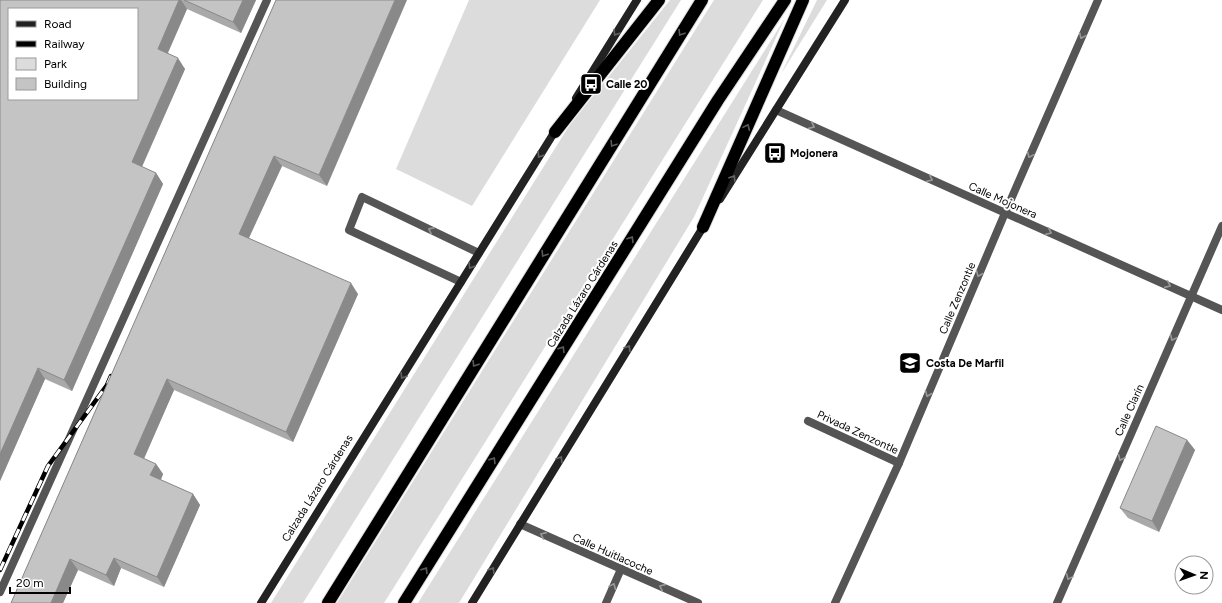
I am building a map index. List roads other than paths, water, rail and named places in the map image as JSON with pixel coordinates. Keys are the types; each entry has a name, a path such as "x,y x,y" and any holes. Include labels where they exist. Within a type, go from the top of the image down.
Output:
{"highway":[{"path":"554,132 659,0"},
{"path":"328,603 702,0"},
{"name":"Calzada Lázaro Cárdenas","path":"404,603 718,100 785,0"},
{"path":"703,227 804,0"}],"main road":[{"name":"Calzada Lázaro Cárdenas","path":"261,603 637,0"},
{"path":"472,603 703,227 845,0"}],"street":[{"path":"0,592 267,0"},
{"name":"Calle Zenzontle","path":"835,603 899,463 1004,213 1098,0"},
{"name":"Calle Mojonera","path":"776,110 1222,310"},
{"path":"461,282 349,230 362,197 479,253"},
{"name":"Calle Clarín","path":"1057,603 1222,226"},
{"name":"Privada Zenzontle","path":"808,421 899,463"},
{"name":"Calle Huitlacoche","path":"520,524 698,603"},
{"path":"606,603 621,569"}],"railway":[{"path":"0,570 48,466 107,385 111,376"}],"place":[{"name":"Calle 20","path":"591,84"},
{"name":"Mojonera","path":"775,153"},
{"name":"Costa De Marfil","path":"910,363"}]}
